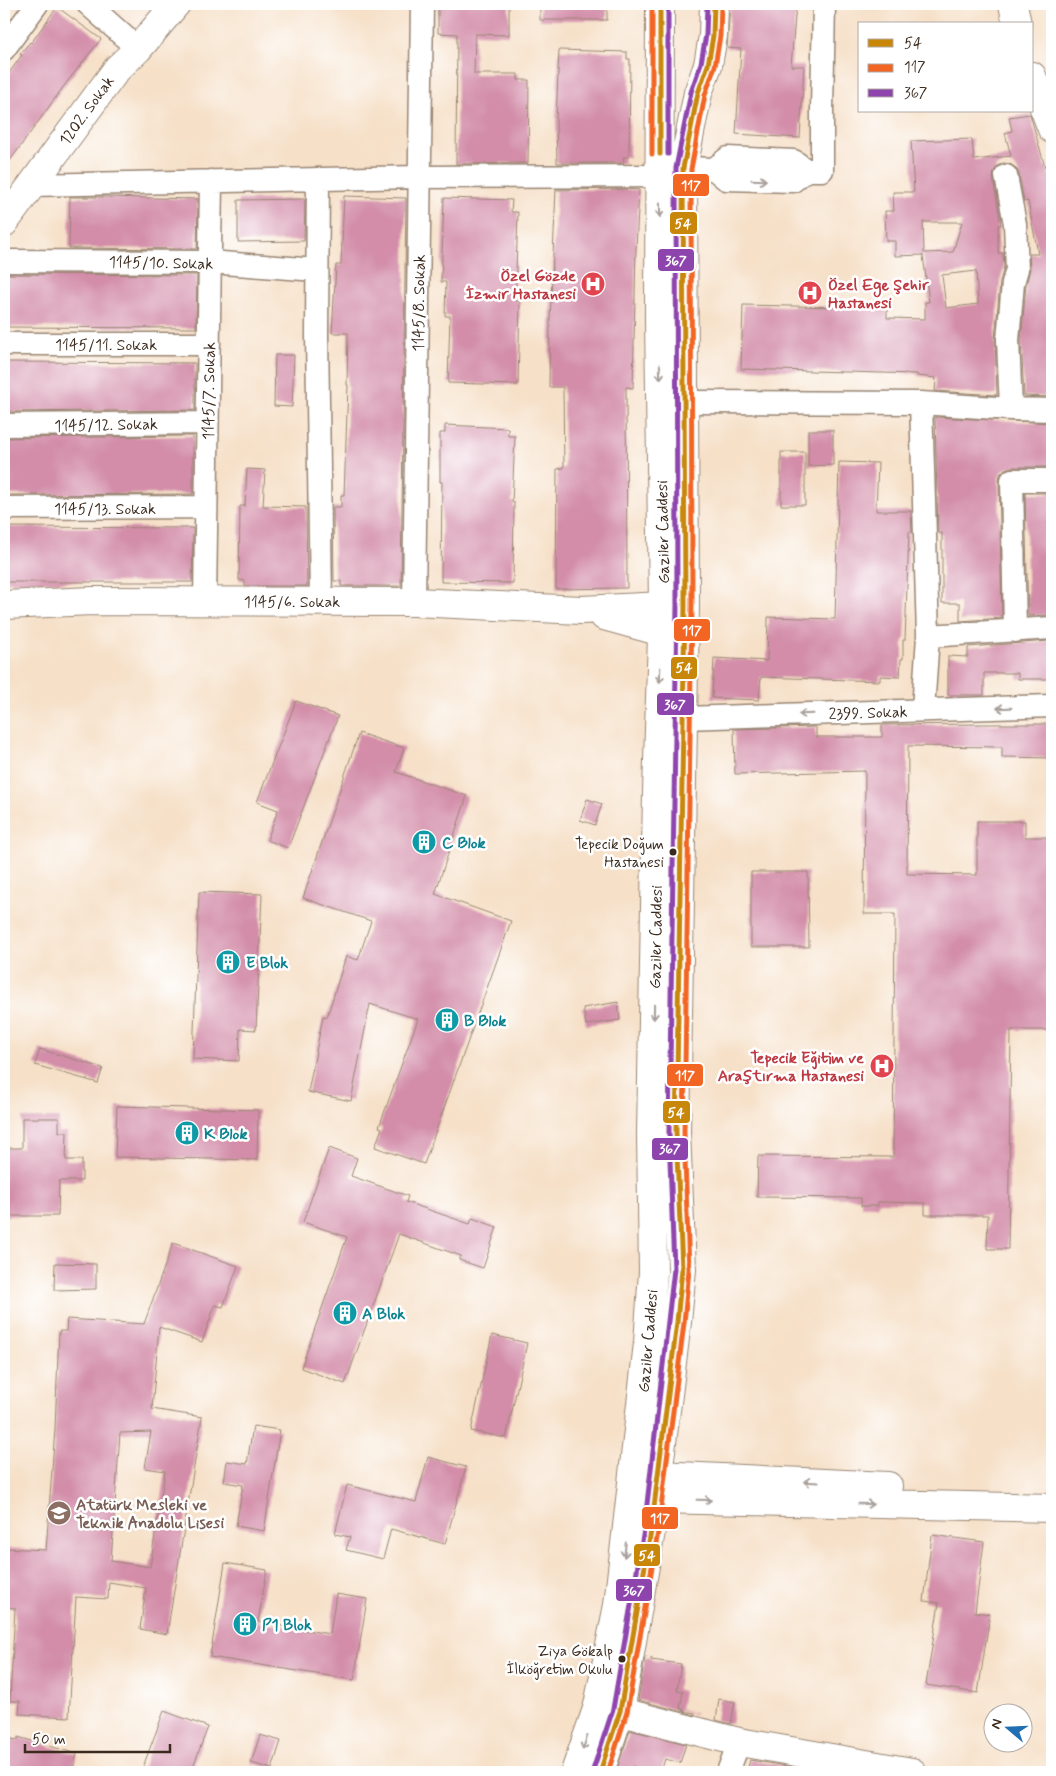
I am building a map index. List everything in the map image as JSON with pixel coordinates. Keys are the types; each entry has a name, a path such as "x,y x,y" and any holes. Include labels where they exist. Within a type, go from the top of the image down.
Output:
{"main road":[{"name":"1202. Sokak","path":"4,223 116,69 138,49 176,4"},
{"name":"Gaziler Caddesi","path":"600,1772 609,1708 651,1531 646,1490 653,1272 651,1135 657,792 662,632 674,605 684,402 672,172 660,4"},
{"name":"Gaziler Caddesi","path":"646,1490 677,1322 682,1269 676,1132 684,718 674,605 659,320 672,172 708,65 714,36 714,4"},
{"path":"1014,4 1017,22"},
{"path":"1034,81 1052,129"},
{"name":"1145/6. Sokak","path":"4,604 92,601 321,601 414,602 581,610 674,605"},
{"name":"1145/6. Sokak","path":"581,610 662,632"},
{"path":"646,1490 1052,1493"},
{"path":"646,1490 1052,1508"},
{"name":"Gaziler Caddesi","path":"575,1772 609,1708"},
{"path":"609,1708 739,1742 912,1772"}],"street":[{"path":"4,49 37,4"},
{"path":"88,4 138,49"},
{"name":"1145/8. Sokak","path":"414,602 422,4"},
{"path":"31,185 672,172 714,169 726,179 793,181 806,170 822,170 824,4"},
{"path":"1006,176 1015,224 1017,269 1012,283 1008,340 1011,409"},
{"path":"318,179 317,336 321,601"},
{"name":"1145/7. Sokak","path":"205,601 211,181"},
{"name":"1145/10. Sokak","path":"4,261 209,262 317,270"},
{"name":"1145/11. Sokak","path":"4,344 208,344"},
{"path":"684,402 921,403 1052,410"},
{"path":"921,403 928,636 923,710"},
{"name":"1145/12. Sokak","path":"4,426 207,423"},
{"path":"1014,631 1012,480 1052,480"},
{"name":"1145/13. Sokak","path":"4,508 206,507"},
{"path":"928,636 1052,628"},
{"name":"2399. Sokak","path":"684,718 1052,706"},
{"path":"728,1772 739,1742"}],"building":[{"path":"438,4 509,4 509,35 475,34 474,74 518,74 518,80 529,80 528,163 456,164 457,34 438,33"},
{"path":"540,4 607,4 607,20 540,20"},
{"path":"730,4 796,4 791,66 804,66 800,138 736,134 741,49 727,48"},
{"path":"57,7 101,39 64,86 4,169 4,80 22,55 20,54 31,43"},
{"path":"559,50 627,52 627,59 630,59 629,157 623,157 624,163 557,163 556,120"},
{"path":"1030,114 1045,167 1047,166 1050,178 1052,177 1052,397 1024,396 1021,340 1026,285 1030,269 1029,254 1038,254 1028,201 1024,202 1019,174 1016,168 1010,164 1003,163 997,166 993,178 1001,225 998,225 998,253 1003,253 1004,267 1000,282 995,339 997,395 935,391 936,378 917,376 917,374 741,369 743,305 887,308 887,318 925,319 925,302 929,302 923,255 895,256 895,241 886,241 885,211 894,211 893,192 914,192 911,141 972,139 974,160 1011,156 1005,133 1012,131 1009,117","holes":["923,222 962,222 953,252 924,253","976,271 978,304 946,308 942,275"]},
{"path":"556,190 639,190 633,388 626,387 627,588 556,589 557,469 564,468 563,387 549,387"},
{"path":"344,196 406,198 401,586 341,586 341,581 334,581 333,507 341,507 341,495 344,495 348,385 348,333 332,333 336,265 341,265"},
{"path":"70,197 198,199 197,249 69,248"},
{"path":"444,198 512,200 511,212 518,212 515,301 520,301 518,385 448,383 450,316 445,316 446,282 441,282"},
{"path":"305,199 304,241 238,242 238,200"},
{"path":"4,274 197,275 196,328 4,327"},
{"path":"275,355 294,355 292,407 274,406"},
{"path":"5,362 195,363 195,410 4,412"},
{"path":"935,417 1052,423 1052,467 1012,467 1005,469 1000,474 1002,618 960,621 960,603 942,603 942,533 938,533"},
{"path":"445,425 508,428 508,436 515,436 512,502 514,502 513,583 441,582 442,482 440,482 440,433 445,433"},
{"path":"808,430 833,430 833,465 808,466"},
{"path":"193,436 193,494 4,495 4,438"},
{"path":"781,452 805,452 805,505 781,505"},
{"path":"839,462 878,463 876,511 911,511 912,532 909,532 905,640 903,640 903,659 901,659 900,677 880,676 880,681 761,677 759,700 712,698 714,658 767,661 768,617 835,619"},
{"path":"247,469 265,470 263,506 306,507 307,586 245,586 245,581 239,580 240,506 245,506"},
{"path":"1025,493 1052,493 1052,595 1049,595 1049,615 1028,616"},
{"path":"4,527 193,528 192,582 4,582"},
{"path":"1049,641 1049,646 1051,646 1051,679 1018,679 1018,673 984,673 984,695 948,695 948,656 968,657 968,647"},
{"path":"296,701 338,716 288,848 267,840 278,810 257,802"},
{"path":"1052,724 1052,758 1002,757 1002,747 908,746 907,874 977,875 977,821 1025,821 1025,837 1052,837 1052,1030 1011,1030 1008,1249 987,1249 988,1215 925,1215 925,1203 878,1202 878,1206 861,1206 861,1198 757,1197 758,1156 893,1157 895,914 864,914 865,771 735,774 734,729 816,727 816,737 882,737 882,725"},
{"path":"359,733 404,748 396,772 467,796 435,894 511,921 424,1164 375,1147 382,1128 379,1127 418,1019 370,1004 351,1101 308,1092 323,1016 327,1017 346,956 358,960 371,921 303,898"},
{"path":"587,799 602,804 595,825 580,820"},
{"path":"751,872 808,872 809,947 751,947"},
{"name":"E Blok","path":"199,892 262,894 256,1030 240,1029 239,1061 193,1059"},
{"path":"618,1002 620,1020 586,1025 583,1008"},
{"path":"40,1049 103,1068 98,1083 35,1065"},
{"name":"K Blok","path":"117,1106 258,1110 257,1160 115,1157"},
{"path":"22,1118 59,1118 59,1132 67,1132 66,1160 82,1160 82,1181 59,1181 58,1216 4,1216 4,1148 22,1148"},
{"path":"329,1148 357,1158 351,1176 408,1196 406,1202 470,1224 472,1218 497,1227 483,1268 459,1260 461,1256 399,1234 345,1384 301,1368 347,1237 303,1222"},
{"path":"173,1243 238,1266 223,1307 215,1305 202,1342 159,1327 152,1409 202,1417 167,1634 140,1629 146,1588 109,1582 108,1599 76,1597 69,1717 19,1714 20,1701 10,1701 15,1608 4,1607 4,1548 46,1550 55,1429 59,1331 66,1331 67,1319 144,1324","holes":["151,1432 145,1468 165,1471 150,1567 111,1561 120,1433"]},
{"path":"55,1263 96,1264 96,1289 54,1290"},
{"path":"492,1335 527,1343 506,1438 471,1431"},
{"path":"253,1426 280,1430 264,1531 236,1526 243,1485 224,1482 227,1461 247,1464"},
{"path":"428,1457 466,1467 445,1544 391,1529 383,1559 346,1550 350,1537 335,1534 347,1485 416,1502"},
{"path":"932,1535 984,1542 975,1612 990,1614 978,1693 926,1685 939,1603 924,1601"},
{"name":"P1 Blok","path":"225,1563 267,1570 258,1622 330,1634 336,1594 367,1599 354,1680 210,1657"},
{"path":"645,1657 652,1658 651,1660 681,1664 677,1690 683,1691 680,1709 695,1713 695,1715 638,1700"},
{"path":"719,1699 735,1702 731,1724 716,1720"},
{"path":"164,1711 208,1727 191,1772 141,1772"},
{"path":"630,1730 686,1744 680,1763 665,1759 661,1772 652,1772 632,1766 630,1772 616,1772"},
{"path":"260,1735 281,1741 272,1769 251,1763"},
{"path":"18,1737 77,1754 72,1772 4,1772 4,1738 18,1740"},
{"path":"750,1760 809,1770 808,1772 764,1772 748,1767"}],"transit line":[{"name":"117","path":"652,4 652,154"},
{"name":"54","path":"660,4 660,154"},
{"name":"367","path":"668,4 668,154"},
{"name":"367","path":"593,1770 613,1709 644,1530 674,1269 669,1132 677,605 676,168 691,92 701,63 706,35 707,4"},
{"name":"54","path":"600,1772 620,1711 651,1531 682,1269 676,1132 685,605 683,168 698,93 708,65 713,36 714,4"},
{"name":"117","path":"608,1772 627,1712 658,1532 689,1270 684,1132 692,605 691,169 705,95 715,66 720,36 721,4"}],"place":[{"name":"Özel Gözde İzmir Hastanesi","path":"593,284"},
{"name":"Özel Ege Şehir Hastanesi","path":"810,293"},
{"name":"C Blok","path":"424,842"},
{"name":"Tepecik Doğum Hastanesi","path":"673,852"},
{"name":"E Blok","path":"228,962"},
{"name":"B Blok","path":"447,1020"},
{"name":"Tepecik Eğitim ve Araştırma Hastanesi","path":"882,1066"},
{"name":"K Blok","path":"187,1133"},
{"name":"A Blok","path":"345,1313"},
{"name":"Atatürk Mesleki ve Teknik Anadolu Lisesi","path":"59,1513"},
{"name":"P1 Blok","path":"245,1624"},
{"name":"Ziya Gökalp İlköğretim Okulu","path":"622,1659"}]}
